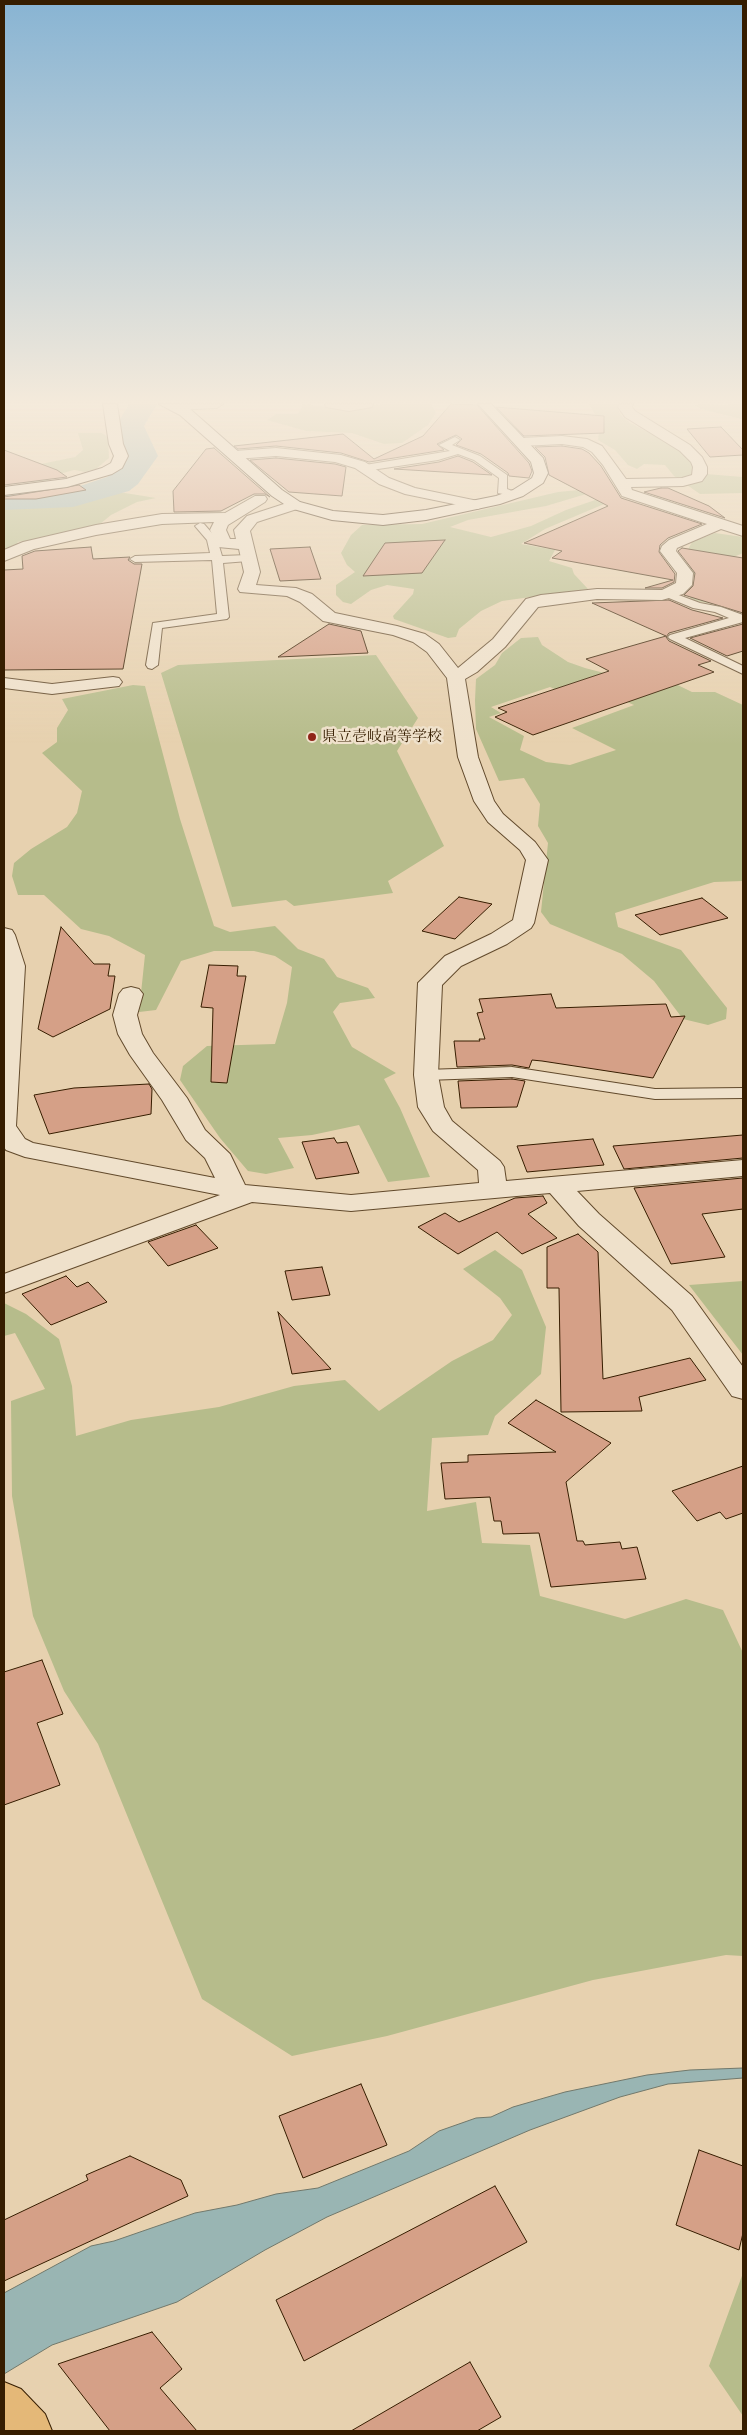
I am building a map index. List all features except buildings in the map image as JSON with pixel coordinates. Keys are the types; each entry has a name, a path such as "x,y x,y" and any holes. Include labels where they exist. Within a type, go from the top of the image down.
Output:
{"main road":[{"path":"4,2406 28,2431"}],"street":[{"path":"4,556 30,545 96,530 162,518 186,518"},
{"path":"227,518 221,523 218,530 224,544 246,551"},
{"path":"256,518 252,519 242,530 252,572 246,589 290,592 306,598 329,617 398,631 419,638 433,648 456,676 468,757 484,801 495,818 528,846 537,860 523,923 499,939 453,961 430,983 426,1075 431,1107 442,1126 491,1167 493,1190"},
{"path":"359,518 383,520 413,518"},
{"path":"700,518 743,532"},
{"path":"456,676 471,668 500,644 532,603 541,600 597,594 668,594 677,591 684,585 685,573 668,551 670,546 738,518"},
{"path":"4,683 52,689 113,682"},
{"path":"4,935 8,967 4,1126 15,1144 25,1149 241,1192 351,1203 743,1168"},
{"path":"131,994 126,1015 130,1034 142,1055 174,1098 195,1134 218,1154 241,1192"},
{"path":"558,1186 589,1220 682,1303 743,1389"},
{"path":"4,1284 241,1192"}],"lane":[{"path":"152,665 157,625 223,616 212,539 200,526"},
{"path":"135,559 216,558 246,551"},
{"path":"668,594 697,606 717,609 742,619"},
{"path":"742,619 674,637 737,663 743,670"},
{"path":"426,1075 512,1072 655,1094 743,1093"}],"green space":[{"path":"4,518 108,518 100,524 41,539 17,542 21,545 4,553"},
{"path":"449,518 481,518 468,520 450,527 491,537 531,526 549,518 572,518 545,529 521,544 555,550 549,561 572,568 574,574 588,589 502,601 481,611 459,629 456,637 448,638 394,619 393,616 413,594 414,589 387,585 371,590 351,604 343,602 336,595 336,585 355,572 347,565 341,553 351,535 362,525 422,524"},
{"path":"715,533 743,537 743,553 729,559 737,598 743,600 743,613 725,606 695,601 690,598 699,583 684,557 692,542"},
{"path":"538,637 542,645 568,662 585,668 608,674 643,668 692,692 715,692 743,705 743,881 714,882 615,913 618,927 681,950 727,1008 726,1019 708,1025 683,1019 654,981 622,954 550,924 541,912 548,843 538,826 540,804 524,778 499,781 476,729 476,679 495,665 502,653 521,638","holes":["550,687 566,694 591,687 634,705 572,728 616,750 570,765 546,762 520,750 524,736 489,717 501,713 491,707"]},
{"path":"376,655 418,718 397,751 444,846 388,881 393,893 294,906 286,900 232,907 161,673 178,665"},
{"path":"133,685 145,686 180,819 214,926 230,932 275,926 298,949 324,959 337,977 368,988 375,998 340,1003 333,1012 352,1047 396,1073 384,1079 400,1108 430,1177 388,1182 359,1125 312,1135 278,1138 294,1168 266,1174 248,1171 220,1138 180,1080 183,1066 207,1046 275,1044 287,1003 292,967 275,956 254,951 214,951 181,961 156,1010 139,1012 145,955 109,936 81,929 44,895 18,895 12,876 14,863 31,849 67,827 77,813 82,791 42,753 57,742 57,728 68,710 62,699"},
{"path":"495,1250 522,1270 546,1327 541,1374 495,1416 488,1435 432,1438 427,1511 476,1502 482,1543 530,1545 540,1596 625,1619 686,1599 723,1610 743,1653 743,1956 726,1955 593,1980 387,2036 292,2056 202,1999 98,1744 64,1691 33,1616 12,1496 11,1401 45,1389 15,1333 4,1336 4,1303 26,1314 59,1339 72,1386 76,1436 131,1420 219,1407 294,1386 345,1380 379,1411 452,1361 493,1340 512,1315 500,1298 463,1269"},
{"path":"743,1281 743,1355 689,1285"},
{"path":"743,2273 743,2416 709,2366"}],"water":[{"path":"743,2068 743,2078 668,2084 620,2097 530,2130 327,2217 265,2250 177,2302 52,2345 4,2374 4,2293 91,2246 114,2241 195,2213 237,2205 276,2194 318,2188 409,2151 439,2131 476,2118 491,2117 513,2107 565,2092 647,2075 690,2070"}],"place":[{"name":"県立壱岐高等学校","path":"312,737"}]}
